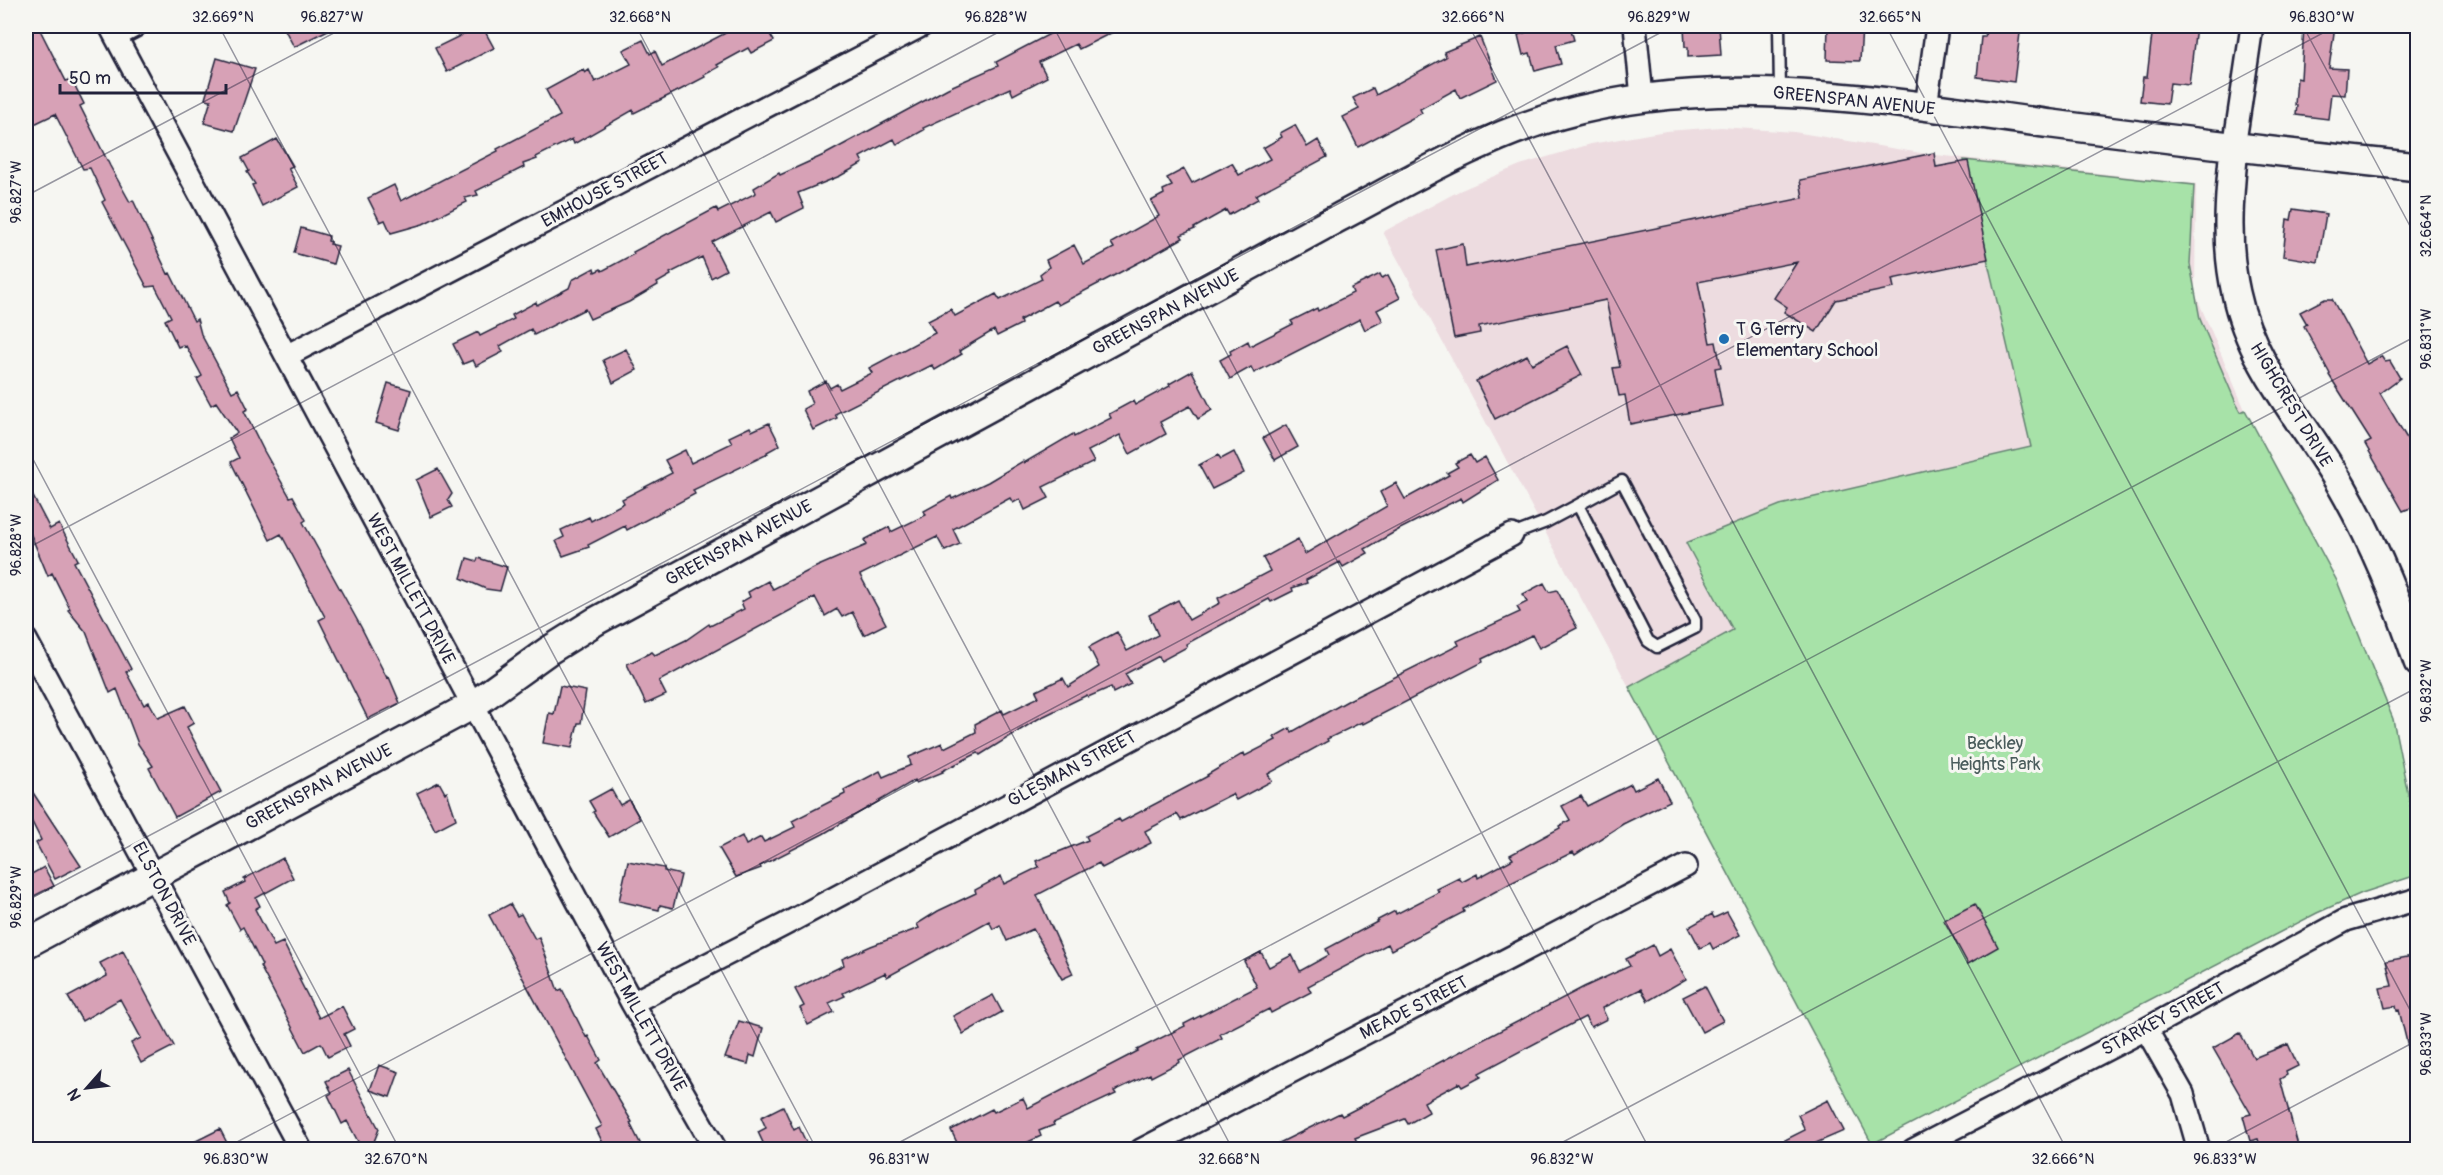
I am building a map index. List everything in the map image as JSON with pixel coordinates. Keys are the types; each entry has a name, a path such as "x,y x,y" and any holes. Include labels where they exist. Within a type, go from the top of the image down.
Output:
{"street":[{"path":"113,31 135,26"},
{"name":"EMHOUSE STREET","path":"288,355 921,26"},
{"path":"1635,26 1642,97"},
{"path":"1926,107 1937,26"},
{"name":"HIGHCREST DRIVE","path":"2252,26 2228,206 2229,247 2236,294 2248,331 2292,414 2342,486 2384,572 2418,662"},
{"name":"WEST MILLETT DRIVE","path":"113,31 633,1003 716,1149"},
{"name":"GREENSPAN AVENUE","path":"26,944 473,705 548,651 596,621 1452,158 1559,115 1642,97 1679,94 1799,92 2234,148 2418,166"},
{"name":"GLESMAN STREET","path":"633,1003 784,925 1512,535"},
{"name":"ELSTON DRIVE","path":"26,640 301,1149"},
{"name":"MEADE STREET","path":"1141,1149 1686,866"},
{"name":"STARKEY STREET","path":"1913,1149 2146,1029 2346,920 2418,899"},
{"path":"2146,1029 2183,1094 2199,1149"}],"lane":[{"path":"1779,26 1780,92"},
{"path":"1512,535 1546,522 1622,481 1695,620 1695,628 1657,647 1648,641 1578,505"}],"shaded area":[{"name":"T G Terry Elementary School","path":"1721,127 1794,132 1927,154 2196,184 2195,293 2245,410 1696,702 1675,662 1629,687 1383,232 1459,191 1520,165 1591,144 1666,131"}],"green space":[{"name":"Beckley Heights Park","path":"1964,160 2194,185 2190,264 2200,319 2236,403 2241,412 2245,410 2337,581 2393,719 2417,839 2417,875 2362,893 2317,913 1872,1144 1629,687 1733,630 1686,543 1780,505 2031,447"}],"building":[{"path":"26,26 38,26 66,81 69,80 71,85 74,84 84,104 80,106 110,166 130,202 133,200 168,274 170,273 194,321 197,319 201,334 232,392 238,389 248,409 244,411 264,451 306,520 303,522 387,678 389,677 400,703 368,719 319,620 325,617 281,534 270,540 231,462 239,458 229,438 237,433 216,402 211,405 197,379 202,376 186,346 178,347 165,320 171,317 155,286 147,287 102,202 105,200 90,168 83,169 55,114 26,128"},
{"path":"283,26 336,26 294,47"},
{"path":"480,26 494,48 447,72 435,48"},
{"path":"739,26 765,26 774,41 751,53 748,48 717,65 719,67 704,75 705,77 680,90 634,113 633,110 574,144 572,139 536,157 537,159 523,164 524,167 476,191 478,195 465,198 467,202 423,224 391,233 385,220 380,222 368,198 394,185 401,201 560,116 546,90 583,70 585,73 589,70 595,82 631,64 623,50 643,40 650,54 655,51 662,66"},
{"path":"1065,26 1125,26 1079,49 1076,44 1039,62 1047,77 1013,95 1010,88 923,128 924,130 897,145 894,139 860,157 863,163 840,176 798,193 804,208 776,222 771,212 712,242 726,270 711,278 702,257 670,273 671,275 657,283 658,285 629,302 590,319 585,309 534,335 531,329 500,346 503,352 476,366 473,360 463,364 453,344 478,332 480,336 514,319 512,315 569,288 572,280 594,268 595,272 601,269 602,271 716,208 718,212 756,193 754,188 779,173 780,175 826,154 948,88 998,66 996,62"},
{"path":"1529,26 1570,26 1574,40 1556,45 1561,64 1535,71 1530,53 1523,55 1518,35 1530,31"},
{"path":"1684,26 1719,26 1721,55 1688,57"},
{"path":"1828,26 1862,26 1860,61 1827,60"},
{"path":"2153,26 2196,26 2189,85 2170,83 2167,104 2140,101 2143,77 2147,77"},
{"path":"2304,26 2335,26 2329,68 2347,69 2345,95 2331,94 2328,119 2296,115 2297,78 2301,79"},
{"path":"1986,29 2020,33 2014,82 1977,77 1981,37 1985,37"},
{"path":"1480,37 1497,80 1460,98 1456,89 1420,109 1422,113 1358,147 1343,117 1359,109 1353,98 1373,88 1376,95 1446,57 1444,52"},
{"path":"217,58 255,69 234,131 204,123 211,100 205,99"},
{"path":"1295,125 1307,147 1318,140 1327,157 1256,195 1258,199 1229,215 1226,210 1181,235 1183,238 1153,255 1058,305 1055,301 1020,320 1021,324 997,336 994,330 959,351 962,354 935,370 932,365 835,414 837,418 813,430 803,409 812,404 807,391 826,381 830,388 837,384 840,389 872,373 869,368 935,333 928,321 951,309 955,316 996,294 1000,300 1042,279 1040,274 1049,267 1046,260 1074,245 1084,264 1114,248 1111,243 1159,216 1151,201 1164,194 1163,190 1172,186 1167,178 1184,169 1192,183 1232,163 1239,175 1270,159 1263,148 1282,137 1280,133"},
{"path":"277,139 293,166 288,168 298,187 262,206 252,185 255,184 242,158"},
{"path":"1934,153 1936,167 1968,161 1988,259 1892,279 1894,288 1836,300 1816,332 1784,312 1787,307 1774,298 1797,262 1698,282 1710,343 1716,342 1721,367 1715,368 1722,406 1630,424 1625,395 1619,396 1613,368 1620,367 1606,300 1479,326 1480,333 1454,338 1436,250 1463,244 1466,267 1803,198 1800,180"},
{"path":"2293,209 2326,214 2318,262 2283,256 2287,219 2291,220"},
{"path":"301,228 329,236 330,244 338,246 333,264 294,253"},
{"path":"1380,274 1382,278 1388,275 1400,298 1377,310 1383,321 1365,330 1360,319 1254,373 1251,367 1230,379 1220,360 1231,354 1230,351 1248,341 1250,346 1293,324 1291,321 1317,308 1318,311 1353,293 1351,288"},
{"path":"2325,299 2332,299 2367,364 2381,356 2385,362 2390,361 2400,378 2380,393 2418,457 2418,505 2403,511 2365,444 2371,441 2329,375 2304,326 2307,324 2300,312"},
{"path":"1567,346 1582,375 1495,419 1476,381 1527,355 1532,364"},
{"path":"626,349 637,370 613,383 603,360"},
{"path":"1192,371 1212,410 1198,419 1190,406 1160,422 1166,434 1130,454 1120,435 1088,451 1094,462 1043,487 1049,498 1025,510 1020,499 1013,503 1010,498 953,529 960,544 945,551 937,537 860,575 886,624 864,635 852,612 842,617 837,609 825,616 815,597 659,681 666,695 646,704 627,664 652,652 655,655 686,640 709,624 710,626 744,609 741,602 750,597 748,592 768,581 773,589 867,545 864,540 889,527 891,532 926,515 924,511 951,496 952,499 988,482 1073,434 1074,437 1111,418 1109,414 1133,401 1135,405 1170,386 1169,384"},
{"path":"388,383 411,390 399,430 376,423"},
{"path":"769,423 780,445 767,452 768,454 693,490 695,494 627,530 625,526 588,545 589,547 563,556 556,541 564,537 561,530 589,517 591,521 624,503 622,499 672,473 665,460 685,450 691,463 732,443 729,437 750,427 752,431"},
{"path":"1286,425 1298,447 1275,460 1263,438"},
{"path":"1234,452 1244,473 1212,489 1199,465 1218,455 1221,459"},
{"path":"1470,455 1475,463 1485,457 1498,480 1463,502 1461,498 1400,529 1365,549 1368,553 1343,567 1340,562 1306,580 1307,583 1292,588 1293,591 1271,602 1269,599 1186,644 1187,647 1161,661 1159,656 1125,674 1131,684 1113,693 1111,687 1088,697 1087,695 1038,719 980,755 978,753 943,772 916,783 915,780 823,834 760,866 761,868 736,877 719,848 742,836 746,845 761,837 764,842 795,827 792,821 845,794 844,790 880,771 883,777 911,765 909,757 942,743 944,748 976,732 975,724 1002,710 1004,714 1039,697 1036,691 1063,678 1068,687 1099,667 1089,647 1117,632 1127,651 1158,635 1149,615 1178,600 1189,620 1220,603 1218,598 1270,571 1263,558 1298,539 1305,554 1387,506 1380,492 1396,483 1405,499 1449,475 1447,473 1458,467 1455,463"},
{"path":"438,469 452,494 448,500 452,507 431,517 416,480"},
{"path":"26,483 50,529 59,524 78,560 74,562 131,669 126,672 144,705 149,702 158,718 185,706 194,723 187,727 221,792 175,817 149,768 153,766 138,744 117,689 110,693 86,632 68,610 70,609 52,573 48,576 26,523"},
{"path":"467,558 477,561 478,558 507,567 500,591 486,589 461,578"},
{"path":"1544,583 1549,592 1557,590 1577,628 1539,648 1532,635 1482,659 1483,662 1363,724 1362,722 1327,739 1328,741 1268,774 1272,781 1236,800 1232,794 1181,820 1177,814 1145,831 1151,843 1102,868 1099,863 1037,895 1073,974 1062,979 1033,929 1007,941 1000,925 993,929 989,921 887,977 885,973 843,993 845,996 829,1003 834,1012 808,1025 800,1008 804,1006 795,989 844,965 842,959 919,928 917,924 976,893 975,890 1001,876 1004,884 1039,867 1036,861 1088,840 1086,836 1119,819 1121,822 1208,776 1244,753 1245,756 1276,740 1274,737 1290,728 1292,732 1351,699 1459,645 1457,641 1520,612 1517,607 1527,602 1523,594"},
{"path":"560,686 586,691 581,723 578,723 572,748 543,743 549,713 554,714"},
{"path":"1658,778 1670,801 1623,824 1575,855 1573,852 1513,882 1463,909 1464,912 1391,950 1388,944 1308,986 1311,992 1271,1013 1269,1009 1220,1034 1222,1038 1179,1060 1180,1062 1151,1077 1150,1074 1114,1091 1116,1094 1053,1123 1054,1125 1039,1131 1041,1136 1013,1149 960,1149 951,1130 992,1109 994,1112 1023,1098 1028,1108 1257,987 1244,961 1261,952 1269,967 1292,955 1300,971 1329,955 1326,949 1395,911 1396,914 1439,892 1437,889 1459,878 1462,882 1477,874 1478,878 1513,859 1510,855 1560,828 1559,826 1570,820 1562,806 1581,796 1587,806 1631,784 1634,790"},
{"path":"26,782 81,866 55,879 36,843 41,840 26,810"},
{"path":"439,782 445,793 447,792 456,819 435,830 417,793"},
{"path":"611,789 620,805 629,800 640,819 609,837 593,812 595,811 589,801"},
{"path":"283,858 293,878 256,898 260,906 255,909 274,946 283,942 319,1018 342,1006 354,1029 344,1034 350,1046 328,1057 321,1043 305,1052 260,966 262,965 243,927 240,929 227,905 230,903 225,892"},
{"path":"628,861 664,868 664,871 681,875 673,908 660,905 659,910 619,901"},
{"path":"44,867 54,886 34,896 26,877"},
{"path":"510,904 517,916 521,914 535,939 539,937 558,991 562,989 586,1037 588,1036 601,1060 597,1063 632,1122 630,1123 643,1149 606,1149 596,1129 602,1126 489,915"},
{"path":"1975,904 1998,947 1968,964 1944,920"},
{"path":"1727,912 1740,935 1713,949 1710,943 1700,948 1689,927 1712,914 1714,918"},
{"path":"1653,945 1658,956 1670,949 1686,979 1648,1001 1641,989 1602,1008 1607,1019 1591,1027 1585,1017 1479,1073 1481,1077 1462,1087 1459,1083 1424,1102 1429,1112 1408,1124 1405,1119 1355,1138 1361,1149 1267,1149 1340,1113 1342,1116 1584,987 1630,966 1626,959"},
{"path":"123,951 174,1046 141,1063 131,1043 141,1038 120,999 82,1021 68,997 107,976 100,963"},
{"path":"2418,955 2418,1058 2411,1059 2399,1010 2397,1011 2396,1006 2385,1008 2380,988 2392,986 2386,961"},
{"path":"1705,986 1723,1021 1702,1032 1683,997"},
{"path":"993,995 1002,1012 963,1034 953,1016"},
{"path":"739,1021 763,1028 755,1057 750,1055 748,1064 725,1058"},
{"path":"2240,1033 2254,1058 2288,1044 2298,1066 2286,1072 2287,1075 2280,1079 2299,1149 2261,1149 2258,1139 2250,1141 2243,1116 2251,1114 2213,1048"},
{"path":"379,1065 399,1072 390,1097 370,1090"},
{"path":"348,1070 379,1129 371,1149 362,1149 347,1121 342,1124 328,1095 332,1093 326,1081"},
{"path":"1828,1100 1844,1131 1802,1149 1775,1149 1773,1146 1805,1130 1798,1115"},
{"path":"783,1106 794,1130 799,1127 809,1149 766,1149 758,1132 766,1128 761,1117"},
{"path":"220,1129 230,1149 180,1149"}],"place":[{"name":"T G Terry Elementary School","path":"1724,339"}]}
